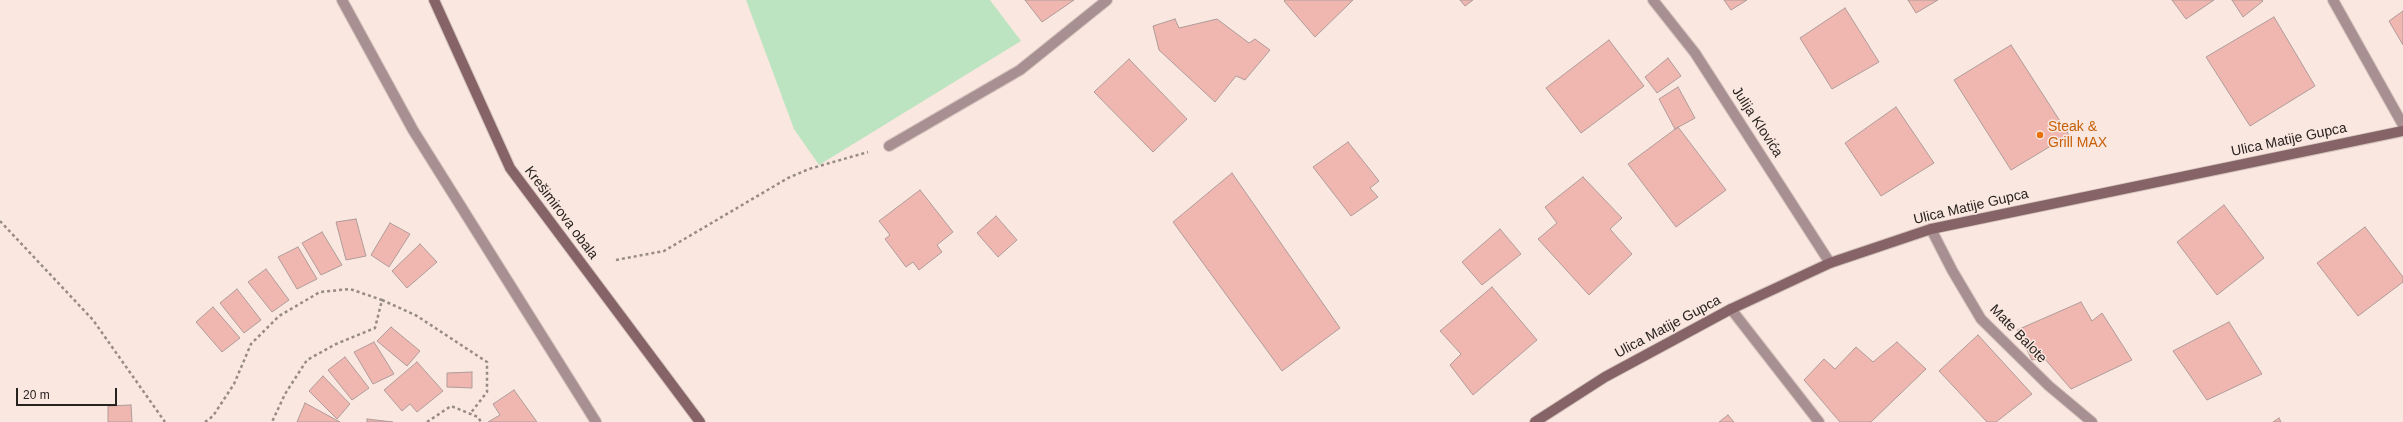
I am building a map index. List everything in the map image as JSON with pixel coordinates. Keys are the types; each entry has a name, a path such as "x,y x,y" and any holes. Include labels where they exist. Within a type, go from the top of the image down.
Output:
{"street":[{"path":"342,0 413,130 596,422"},
{"name":"Krešimirova obala","path":"434,0 510,168 700,422"},
{"path":"889,146 1020,70 1108,0"},
{"name":"Julija Klovića","path":"1653,0 1695,53 1821,246 1830,263"},
{"path":"2333,0 2403,125"},
{"name":"Ulica Matije Gupca","path":"1535,422 1605,377 1731,309 1830,263 1931,228 2403,130"},
{"name":"Mate Balote","path":"1931,228 1952,270 1981,319 2049,386 2092,422"},
{"path":"1731,309 1819,422"}],"path":[{"path":"616,260 664,251 788,178 809,169 889,146"},
{"path":"0,220 93,320 165,422"},
{"path":"205,422 213,416 234,384 251,344 279,316 320,292 350,289 382,300 417,316 487,362 487,392 470,414"},
{"path":"272,422 285,394 307,360 336,344 375,328 382,300"},
{"path":"427,422 451,406 478,417 481,422"}],"green space":[{"path":"746,0 990,0 1021,41 819,165 794,129"}],"building":[{"path":"1025,0 1074,0 1042,22"},
{"path":"1353,0 1315,37 1284,1"},
{"path":"1460,0 1473,0 1465,6"},
{"path":"1724,0 1747,0 1731,10"},
{"path":"1908,0 1938,0 1916,13"},
{"path":"2172,0 2214,0 2186,19"},
{"path":"2232,0 2262,0 2263,1 2243,17"},
{"path":"1845,8 1879,62 1832,89 1800,38"},
{"path":"2403,11 2403,45 2389,21"},
{"path":"2274,17 2315,86 2250,126 2206,57"},
{"path":"1175,19 1179,28 1217,19 1249,43 1255,39 1270,50 1245,80 1236,76 1215,102 1159,50 1153,26"},
{"path":"1609,40 1644,86 1581,133 1546,88"},
{"path":"2011,45 2069,135 2011,170 1954,80"},
{"path":"1668,58 1681,76 1657,93 1645,77"},
{"path":"1129,59 1187,119 1153,152 1094,92"},
{"path":"1678,87 1695,118 1675,129 1659,99"},
{"path":"1896,107 1934,163 1881,196 1845,143"},
{"path":"1678,127 1726,190 1676,227 1628,164"},
{"path":"1348,142 1379,181 1370,188 1378,197 1351,216 1313,167"},
{"path":"1232,173 1340,328 1282,371 1173,222"},
{"path":"1583,177 1622,218 1610,229 1632,254 1589,295 1538,239 1557,223 1545,207"},
{"path":"920,190 953,232 937,245 942,252 919,270 913,262 906,267 885,239 890,235 879,221"},
{"path":"2224,205 2264,258 2217,295 2177,242"},
{"path":"996,216 1017,240 998,257 977,233"},
{"path":"356,219 366,256 346,260 336,222"},
{"path":"390,223 410,234 389,267 371,255"},
{"path":"2365,227 2403,277 2403,282 2358,316 2317,263"},
{"path":"1500,229 1521,254 1482,285 1462,262"},
{"path":"322,232 342,265 321,275 302,243"},
{"path":"420,244 437,262 407,288 392,271"},
{"path":"298,247 317,279 297,289 278,257"},
{"path":"266,269 289,300 272,312 248,282"},
{"path":"1492,287 1537,340 1473,395 1450,365 1461,354 1440,331"},
{"path":"237,289 261,320 244,333 220,303"},
{"path":"2081,302 2092,321 2102,313 2132,360 2071,389 2044,358 2032,360 2017,330"},
{"path":"213,307 240,338 222,352 196,322"},
{"path":"2229,322 2262,374 2207,400 2173,351"},
{"path":"391,327 420,351 407,366 377,341"},
{"path":"1978,335 2032,394 1996,422 1987,422 1939,371"},
{"path":"374,342 394,374 373,384 354,352"},
{"path":"1897,342 1926,369 1871,422 1840,422 1804,380 1824,359 1835,369 1856,347 1873,362"},
{"path":"345,357 369,388 352,400 328,370"},
{"path":"417,362 443,391 417,412 410,404 402,411 384,390"},
{"path":"472,372 472,388 447,387 447,373"},
{"path":"323,376 350,404 337,419 309,391"},
{"path":"514,390 537,422 488,422 500,415 493,404"},
{"path":"305,403 340,422 297,422"},
{"path":"131,405 132,422 108,422 108,406"},
{"path":"1728,415 1734,422 1719,422"},
{"path":"2279,418 2281,422 2273,422"},
{"path":"367,419 393,422 367,422"}],"place":[{"name":"Steak & Grill MAX","path":"2040,135"}]}
